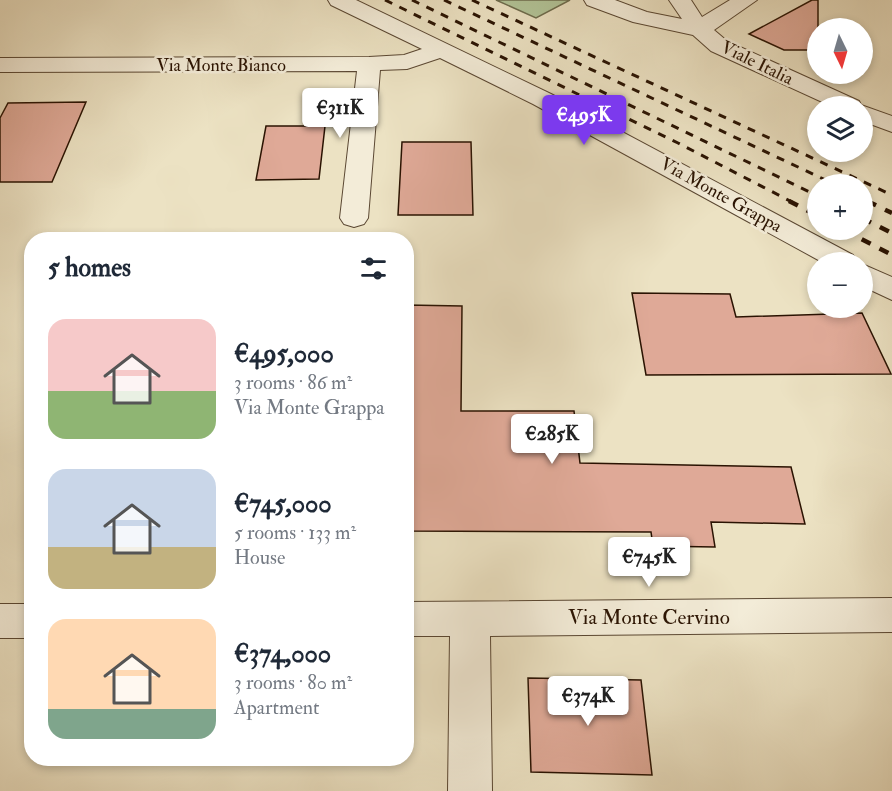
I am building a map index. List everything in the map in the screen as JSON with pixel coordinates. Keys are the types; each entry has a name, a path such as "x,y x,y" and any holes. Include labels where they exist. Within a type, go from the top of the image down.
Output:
{"street":[{"name":"Via Monte Grappa","path":"339,0 552,105 824,252"},
{"path":"595,0 641,17 700,30 746,0"},
{"path":"680,0 700,30"},
{"name":"Viale Italia","path":"700,30 735,55 827,96"},
{"name":"Via Monte Bianco","path":"0,65 369,64 406,62 440,50"},
{"path":"354,218 369,64"},
{"path":"873,117 892,125"},
{"path":"873,279 892,290"},
{"name":"Via Monte Cervino","path":"414,619 892,615"},
{"path":"470,618 470,791"},
{"path":"0,621 24,621"}],"green space":[{"path":"496,0 570,0 536,18"}],"building":[{"path":"812,0 818,0 818,18 807,18 807,50 784,50 749,34"},
{"path":"86,102 52,182 0,182 0,118 8,103"},
{"path":"266,126 325,126 319,179 256,180"},
{"path":"402,142 471,142 473,215 398,215"},
{"path":"632,293 730,294 736,317 807,315 807,318 864,318 891,374 646,375"},
{"path":"414,305 462,306 461,411 574,411 580,463 791,467 805,524 711,522 715,547 653,546 651,532 414,531"},
{"path":"528,678 641,680 652,775 531,772"}],"railway":[{"path":"385,0 678,143 792,202"},
{"path":"412,0 807,191"},
{"path":"444,0 813,174"},
{"path":"472,0 892,195"},
{"path":"789,201 807,210"},
{"path":"873,204 892,213"},
{"path":"873,224 892,233"},
{"path":"863,240 892,255"}]}
